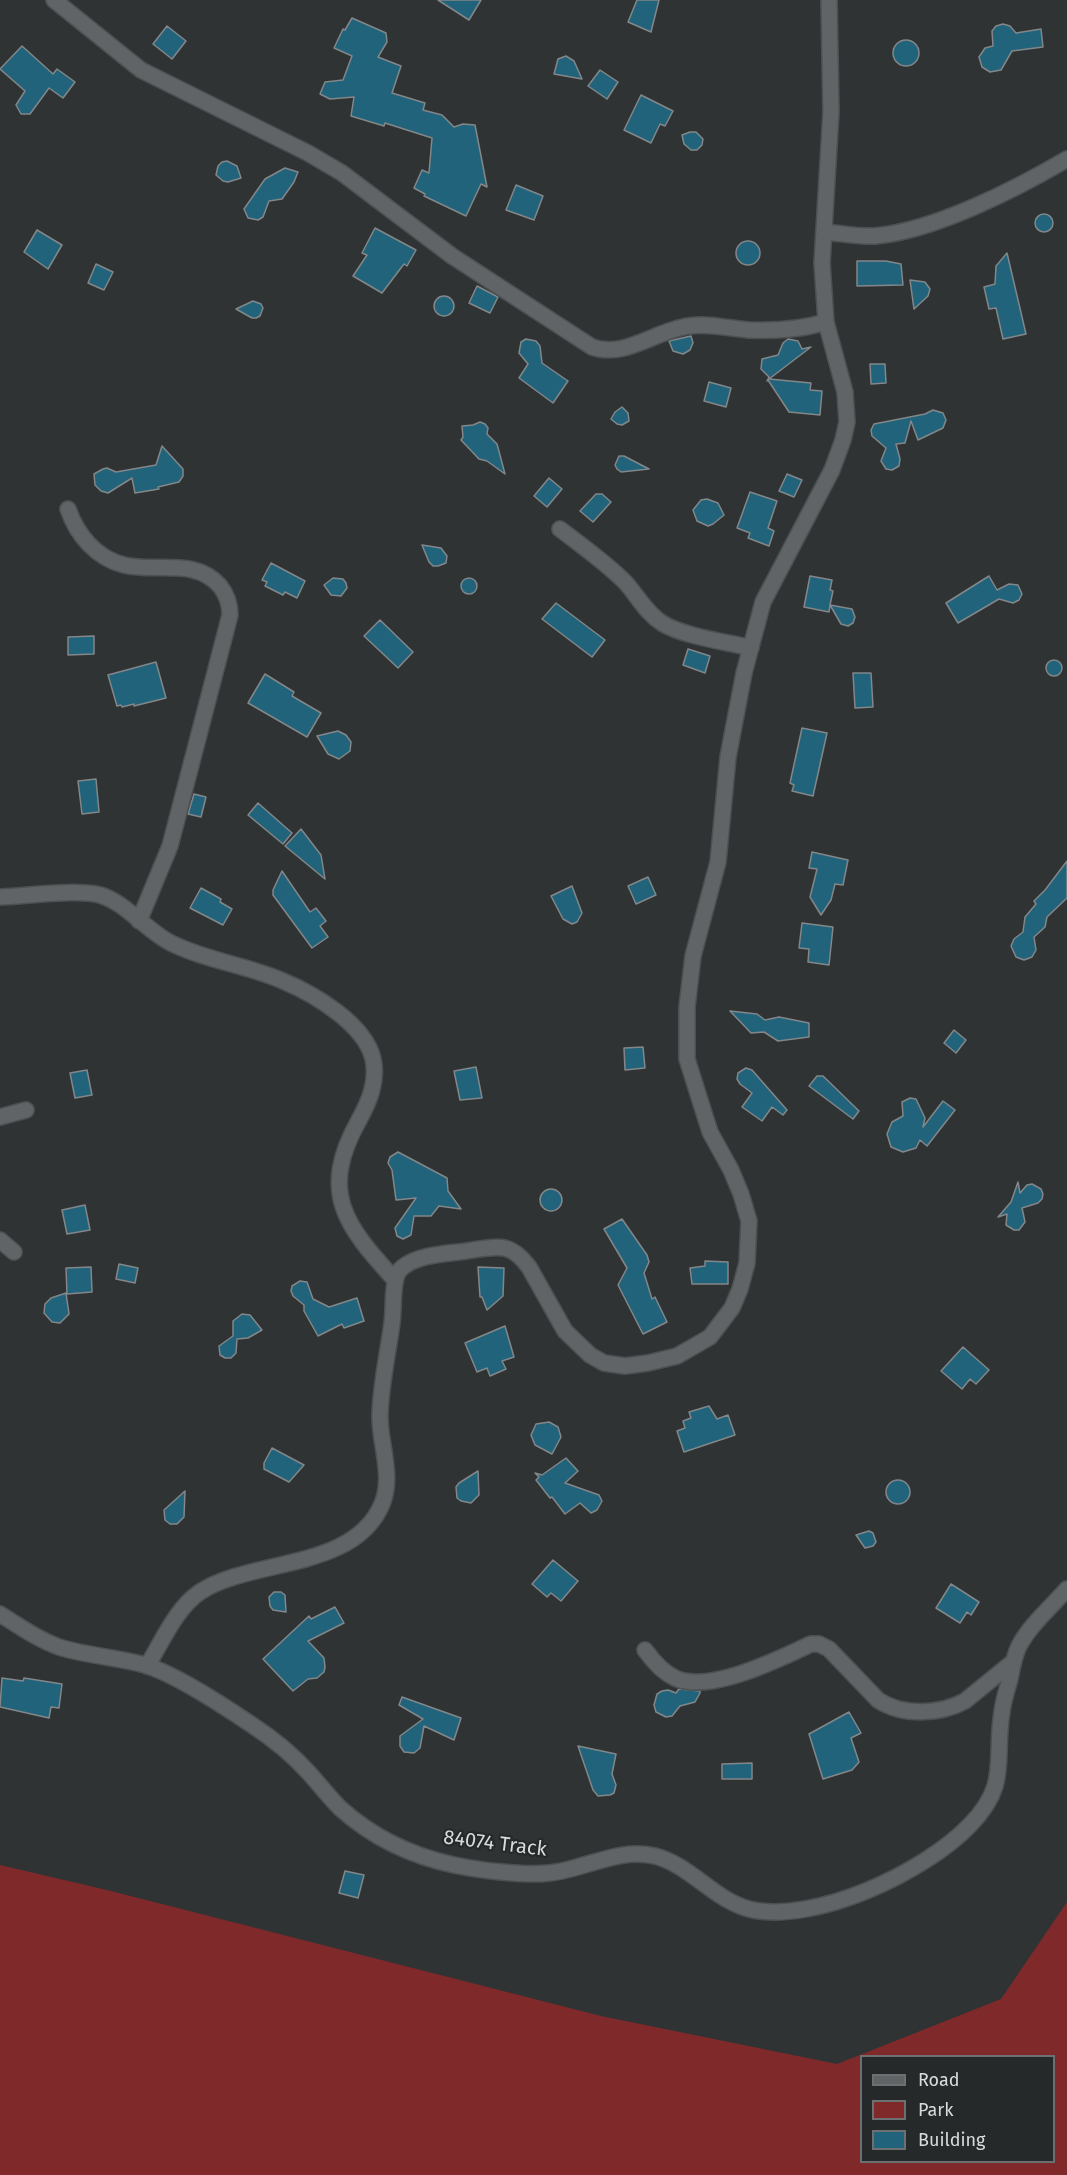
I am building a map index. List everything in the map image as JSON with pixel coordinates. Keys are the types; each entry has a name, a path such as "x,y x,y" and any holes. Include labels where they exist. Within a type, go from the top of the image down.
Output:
{"street":[{"path":"54,0 141,70 308,153 342,173 452,256 592,347 611,351 629,347 669,329 689,326 708,325 747,330 790,331 826,322"},
{"path":"147,1666 184,1606 200,1592 227,1580 339,1547 357,1538 376,1516 383,1503 386,1490 380,1416 382,1391 393,1321 395,1280 403,1267 415,1260 499,1246 512,1250 522,1257 529,1267 565,1331 590,1355 604,1362 625,1366 677,1356 710,1337 732,1308 740,1289 747,1263 749,1221 731,1170 710,1132 687,1059 687,1007 693,956 718,862 728,757 744,673 763,602 832,470 843,440 846,422 845,392 826,322 822,263 831,111 829,0"},
{"path":"824,232 874,236 911,229 951,216 1036,177 1067,159"},
{"path":"68,509 73,523 83,538 95,550 108,558 122,565 138,568 176,568 198,571 215,580 225,592 230,604 230,615 170,846 139,921"},
{"path":"560,529 607,565 663,624 751,648"},
{"path":"0,897 96,894 114,901 171,943 284,981 350,1022 373,1058 373,1086 369,1101 341,1160 339,1176 342,1202 348,1221 360,1241 395,1280"},
{"path":"0,1117 26,1110"},
{"path":"0,1240 14,1252"},
{"name":"84074 Track","path":"0,1614 32,1636 60,1647 147,1666 168,1675 252,1725 307,1770 341,1808 363,1827 409,1851 454,1865 520,1873 549,1873 618,1856 653,1855 685,1869 710,1889 728,1899 748,1908 773,1911 808,1908 838,1902 867,1891 927,1859 971,1825 995,1790 1000,1771 1001,1713 1019,1647 1067,1589"},
{"path":"645,1650 654,1662 676,1679 698,1682 741,1675 811,1644 819,1644 829,1649 878,1700 886,1705 910,1711 936,1712 964,1701 1014,1661"}],"green space":[{"path":"0,1865 107,1890 601,2016 837,2064 1001,1999 1067,1902 1067,2175 0,2175"}],"building":[{"path":"438,0 481,0 469,20"},
{"path":"637,0 659,0 651,32 628,22"},
{"path":"352,18 386,33 387,42 378,57 401,66 392,93 425,103 423,110 442,115 454,127 463,124 475,125 487,187 481,184 466,216 424,196 425,194 414,188 422,170 429,173 432,138 385,123 384,126 351,116 354,97 330,99 320,94 325,82 343,80 352,56 334,48 343,29 345,30"},
{"path":"1003,24 1010,26 1016,33 1041,29 1043,47 1012,51 1001,70 990,72 982,67 979,57 985,48 993,46 992,31 996,26"},
{"path":"167,26 186,41 172,59 153,44"},
{"path":"906,40 915,44 919,53 915,62 906,66 897,62 893,53 897,44"},
{"path":"22,46 53,74 57,69 75,82 63,98 49,88 30,114 21,114 16,105 25,91 0,69"},
{"path":"566,56 574,61 582,79 554,74 558,59"},
{"path":"600,70 618,82 607,99 588,86"},
{"path":"641,95 673,111 665,126 660,124 651,143 624,130"},
{"path":"696,132 703,139 702,145 697,150 691,150 684,144 682,135"},
{"path":"227,161 237,166 241,178 228,182 216,175 218,166"},
{"path":"285,168 298,172 282,199 269,201 263,217 258,220 248,218 244,209 265,179"},
{"path":"516,185 543,196 534,220 506,210"},
{"path":"1044,214 1050,217 1053,223 1050,229 1044,232 1038,229 1035,223 1038,217"},
{"path":"375,228 416,250 407,266 404,264 382,293 353,276 367,255 362,253"},
{"path":"37,230 62,245 48,269 24,252"},
{"path":"748,241 756,245 760,253 756,261 748,265 740,261 736,253 740,245"},
{"path":"1007,253 1026,334 1003,339 996,308 989,309 984,287 995,284 996,266"},
{"path":"857,261 886,261 901,264 903,285 857,286"},
{"path":"96,264 113,272 104,290 88,283"},
{"path":"910,280 925,282 930,289 928,296 914,309"},
{"path":"477,286 498,297 490,313 469,303"},
{"path":"444,296 451,299 454,306 451,313 444,316 437,313 434,306 437,299"},
{"path":"253,301 261,304 263,308 260,316 256,318 236,309"},
{"path":"691,336 693,343 690,350 683,354 673,351 669,341"},
{"path":"526,339 536,341 540,346 542,363 568,381 553,403 519,378 528,364 519,353 521,342"},
{"path":"788,339 798,341 802,349 811,347 769,379 811,383 810,390 822,391 820,415 789,412 767,381 769,377 761,369 762,359 778,355 783,343"},
{"path":"870,364 885,364 886,383 871,384"},
{"path":"709,382 731,388 726,407 704,401"},
{"path":"622,407 628,413 629,421 622,425 611,419"},
{"path":"933,410 943,413 946,420 943,428 918,440 911,421 905,443 896,444 900,459 899,466 892,470 886,469 881,461 886,448 872,436 871,430 874,424 925,414"},
{"path":"480,422 485,424 488,428 487,434 497,444 505,474 487,461 479,459 461,440 462,426"},
{"path":"162,446 183,469 183,476 179,482 158,487 159,489 135,493 132,478 108,493 101,491 95,485 94,474 103,469 107,468 116,472 156,465"},
{"path":"619,456 624,456 649,469 621,472 615,465"},
{"path":"787,474 802,480 794,497 779,491"},
{"path":"549,478 562,489 547,507 534,496"},
{"path":"750,492 777,501 768,528 774,531 769,546 748,538 750,533 737,528"},
{"path":"596,494 602,494 611,502 593,522 580,511"},
{"path":"707,499 718,503 724,515 708,526 697,521 693,510 701,500"},
{"path":"422,545 441,548 447,556 446,563 433,566"},
{"path":"271,563 305,581 297,598 285,592 283,595 265,586 267,582 262,580"},
{"path":"810,576 832,580 830,590 833,591 829,612 804,607"},
{"path":"989,576 997,590 1009,584 1018,585 1022,594 1019,600 1013,603 999,599 958,623 946,603"},
{"path":"333,578 343,579 346,583 347,588 341,596 331,595 324,585"},
{"path":"469,578 475,580 477,586 475,592 469,594 463,592 461,586 463,580"},
{"path":"556,603 605,640 592,657 542,619"},
{"path":"830,605 852,609 855,617 853,623 848,626 841,624"},
{"path":"380,620 413,652 398,668 364,636"},
{"path":"94,636 94,654 68,655 68,637"},
{"path":"688,649 710,656 705,673 683,665"},
{"path":"1054,660 1060,662 1062,668 1060,674 1054,676 1048,674 1046,668 1048,662"},
{"path":"156,662 166,698 134,706 134,704 117,706 108,675"},
{"path":"853,673 871,673 873,707 855,708"},
{"path":"265,674 294,692 292,696 321,713 307,737 248,703"},
{"path":"802,728 827,733 813,796 792,791 794,785 790,783"},
{"path":"338,731 346,735 351,742 350,751 339,759 328,754 317,736"},
{"path":"96,779 99,812 82,814 78,781"},
{"path":"194,794 206,797 201,817 188,814"},
{"path":"258,803 292,833 283,844 248,815"},
{"path":"301,829 321,855 325,879 285,846"},
{"path":"812,852 848,860 843,885 835,884 831,900 821,915 810,897 817,869 809,868"},
{"path":"1067,861 1067,898 1047,917 1045,927 1034,937 1036,950 1032,957 1024,960 1016,957 1011,946 1014,939 1023,932 1025,917 1036,904 1034,901"},
{"path":"282,871 310,912 316,908 326,921 320,926 328,937 312,948 273,895"},
{"path":"648,877 656,895 636,904 628,886"},
{"path":"572,886 582,913 577,922 572,924 563,919 551,896"},
{"path":"201,888 221,899 220,902 232,909 223,925 190,908"},
{"path":"802,923 833,927 829,965 808,962 809,949 799,948"},
{"path":"730,1011 757,1014 765,1020 779,1017 809,1023 809,1037 778,1041 764,1032 751,1033"},
{"path":"954,1030 966,1040 956,1053 944,1043"},
{"path":"643,1047 645,1068 625,1070 624,1048"},
{"path":"476,1067 482,1098 460,1100 454,1071"},
{"path":"746,1068 752,1070 787,1110 783,1115 772,1107 762,1121 742,1107 752,1093 737,1079 738,1073"},
{"path":"87,1070 92,1095 75,1098 70,1073"},
{"path":"817,1076 823,1076 859,1111 853,1119 809,1086"},
{"path":"910,1098 916,1099 925,1118 923,1127 943,1101 955,1110 927,1146 920,1140 916,1148 903,1152 891,1147 887,1134 892,1122 903,1116 902,1102"},
{"path":"398,1152 447,1178 448,1191 461,1209 439,1206 431,1216 414,1216 411,1235 403,1239 397,1236 395,1228 416,1198 396,1200 392,1170 388,1163 390,1157"},
{"path":"1018,1182 1020,1193 1027,1185 1032,1184 1041,1189 1043,1194 1038,1203 1022,1208 1025,1222 1019,1230 1014,1230 1006,1225 1007,1214 998,1217 1011,1202"},
{"path":"551,1189 559,1192 562,1200 559,1208 551,1211 543,1208 540,1200 543,1192"},
{"path":"85,1205 90,1230 67,1234 62,1210"},
{"path":"622,1219 647,1255 649,1262 644,1273 652,1299 655,1297 667,1322 643,1334 618,1285 627,1268 604,1229"},
{"path":"705,1261 728,1262 728,1284 692,1284 690,1268 705,1266"},
{"path":"119,1264 138,1268 135,1283 116,1279"},
{"path":"91,1267 92,1292 67,1294 66,1268"},
{"path":"478,1267 504,1268 503,1296 487,1310 480,1297"},
{"path":"300,1281 307,1282 313,1299 329,1307 357,1298 364,1321 344,1328 342,1324 318,1336 304,1311 304,1305 293,1296 291,1291 292,1286"},
{"path":"66,1293 69,1314 60,1323 52,1322 44,1313 45,1304 51,1298"},
{"path":"242,1314 250,1315 262,1330 248,1338 237,1339 236,1353 231,1358 225,1358 220,1355 219,1346 233,1336 233,1321"},
{"path":"505,1326 514,1357 502,1361 506,1369 490,1376 487,1368 477,1372 465,1343"},
{"path":"963,1347 989,1370 976,1384 970,1379 962,1389 941,1371"},
{"path":"709,1406 717,1419 728,1415 735,1435 684,1452 677,1431 685,1428 683,1421 691,1418 689,1412"},
{"path":"549,1422 558,1427 561,1437 552,1454 535,1445 531,1435 536,1424"},
{"path":"272,1448 304,1465 289,1482 264,1469 264,1463"},
{"path":"566,1458 578,1471 565,1483 599,1495 602,1501 597,1510 591,1513 580,1503 565,1514 536,1480 539,1477 535,1473 542,1475"},
{"path":"478,1471 479,1495 471,1503 461,1501 457,1498 456,1487"},
{"path":"898,1480 903,1481 909,1487 909,1497 903,1503 898,1504 893,1503 887,1497 886,1492 887,1487 893,1481"},
{"path":"185,1491 184,1517 177,1524 170,1524 165,1520 164,1510"},
{"path":"869,1531 873,1533 876,1542 873,1546 865,1548 856,1535"},
{"path":"553,1560 578,1581 561,1601 551,1593 547,1597 532,1584"},
{"path":"951,1584 979,1602 971,1615 967,1612 960,1623 936,1608"},
{"path":"274,1592 281,1592 285,1595 286,1612 273,1610 270,1606 269,1597"},
{"path":"335,1607 344,1623 308,1641 324,1658 324,1672 317,1678 308,1679 293,1691 263,1659 309,1616 311,1619"},
{"path":"2,1678 23,1681 24,1678 62,1684 59,1708 51,1707 49,1718 0,1707"},
{"path":"679,1689 700,1691 700,1693 695,1702 680,1706 672,1716 666,1717 656,1712 654,1705 657,1694 668,1690 676,1693"},
{"path":"402,1697 461,1718 454,1740 424,1726 420,1748 414,1753 404,1752 400,1746 400,1736 423,1719 399,1705"},
{"path":"849,1712 861,1733 851,1738 859,1762 852,1770 823,1779 809,1734"},
{"path":"578,1746 616,1754 612,1774 616,1785 614,1793 598,1796 593,1790"},
{"path":"752,1763 752,1779 722,1779 722,1764"},
{"path":"345,1871 364,1875 358,1898 339,1893"}]}
